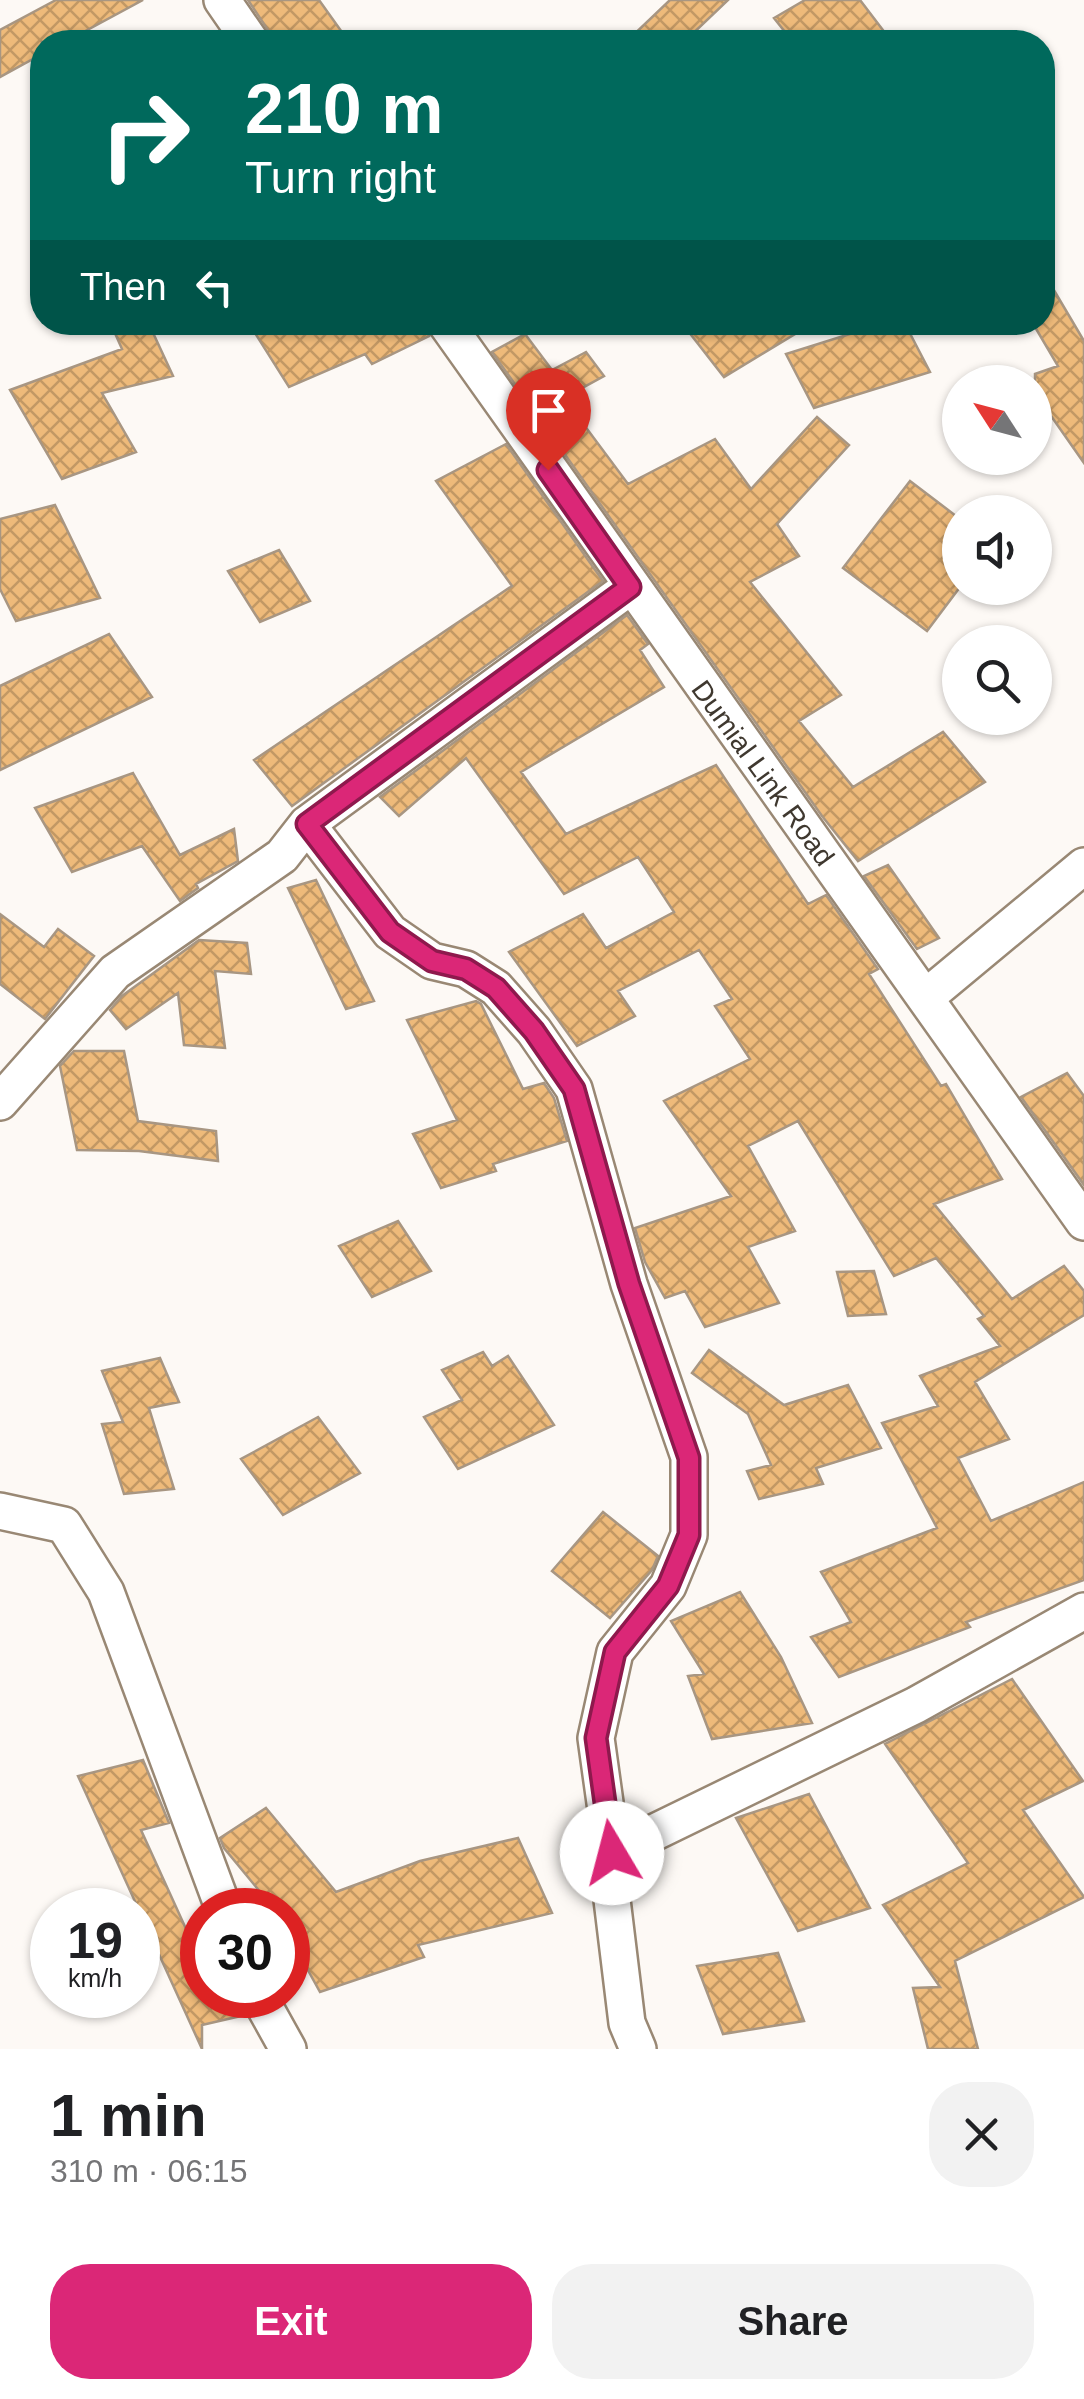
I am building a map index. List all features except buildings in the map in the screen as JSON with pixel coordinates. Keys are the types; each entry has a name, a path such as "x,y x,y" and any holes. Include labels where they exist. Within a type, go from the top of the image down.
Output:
{"street":[{"path":"222,0 243,30"},
{"name":"Dumial Link Road","path":"454,335 1084,1222"},
{"path":"0,1102 115,972 282,856 307,824 630,587"},
{"path":"307,824 390,932 432,961 466,969 496,988 534,1031 574,1089 629,1284 689,1458 689,1535 668,1586 615,1652 596,1738 612,1853 610,1875 627,2023 638,2049"},
{"path":"924,998 1084,866"},
{"path":"0,1510 64,1525 106,1592 216,1888"},
{"path":"612,1853 916,1705 1084,1611"},
{"path":"271,2018 288,2049"}],"route":[{"path":"548,470 630,587 307,824 390,932 432,961 466,969 496,988 534,1031 574,1089 629,1284 689,1458 689,1535 668,1586 615,1652 596,1738 612,1853"}]}
